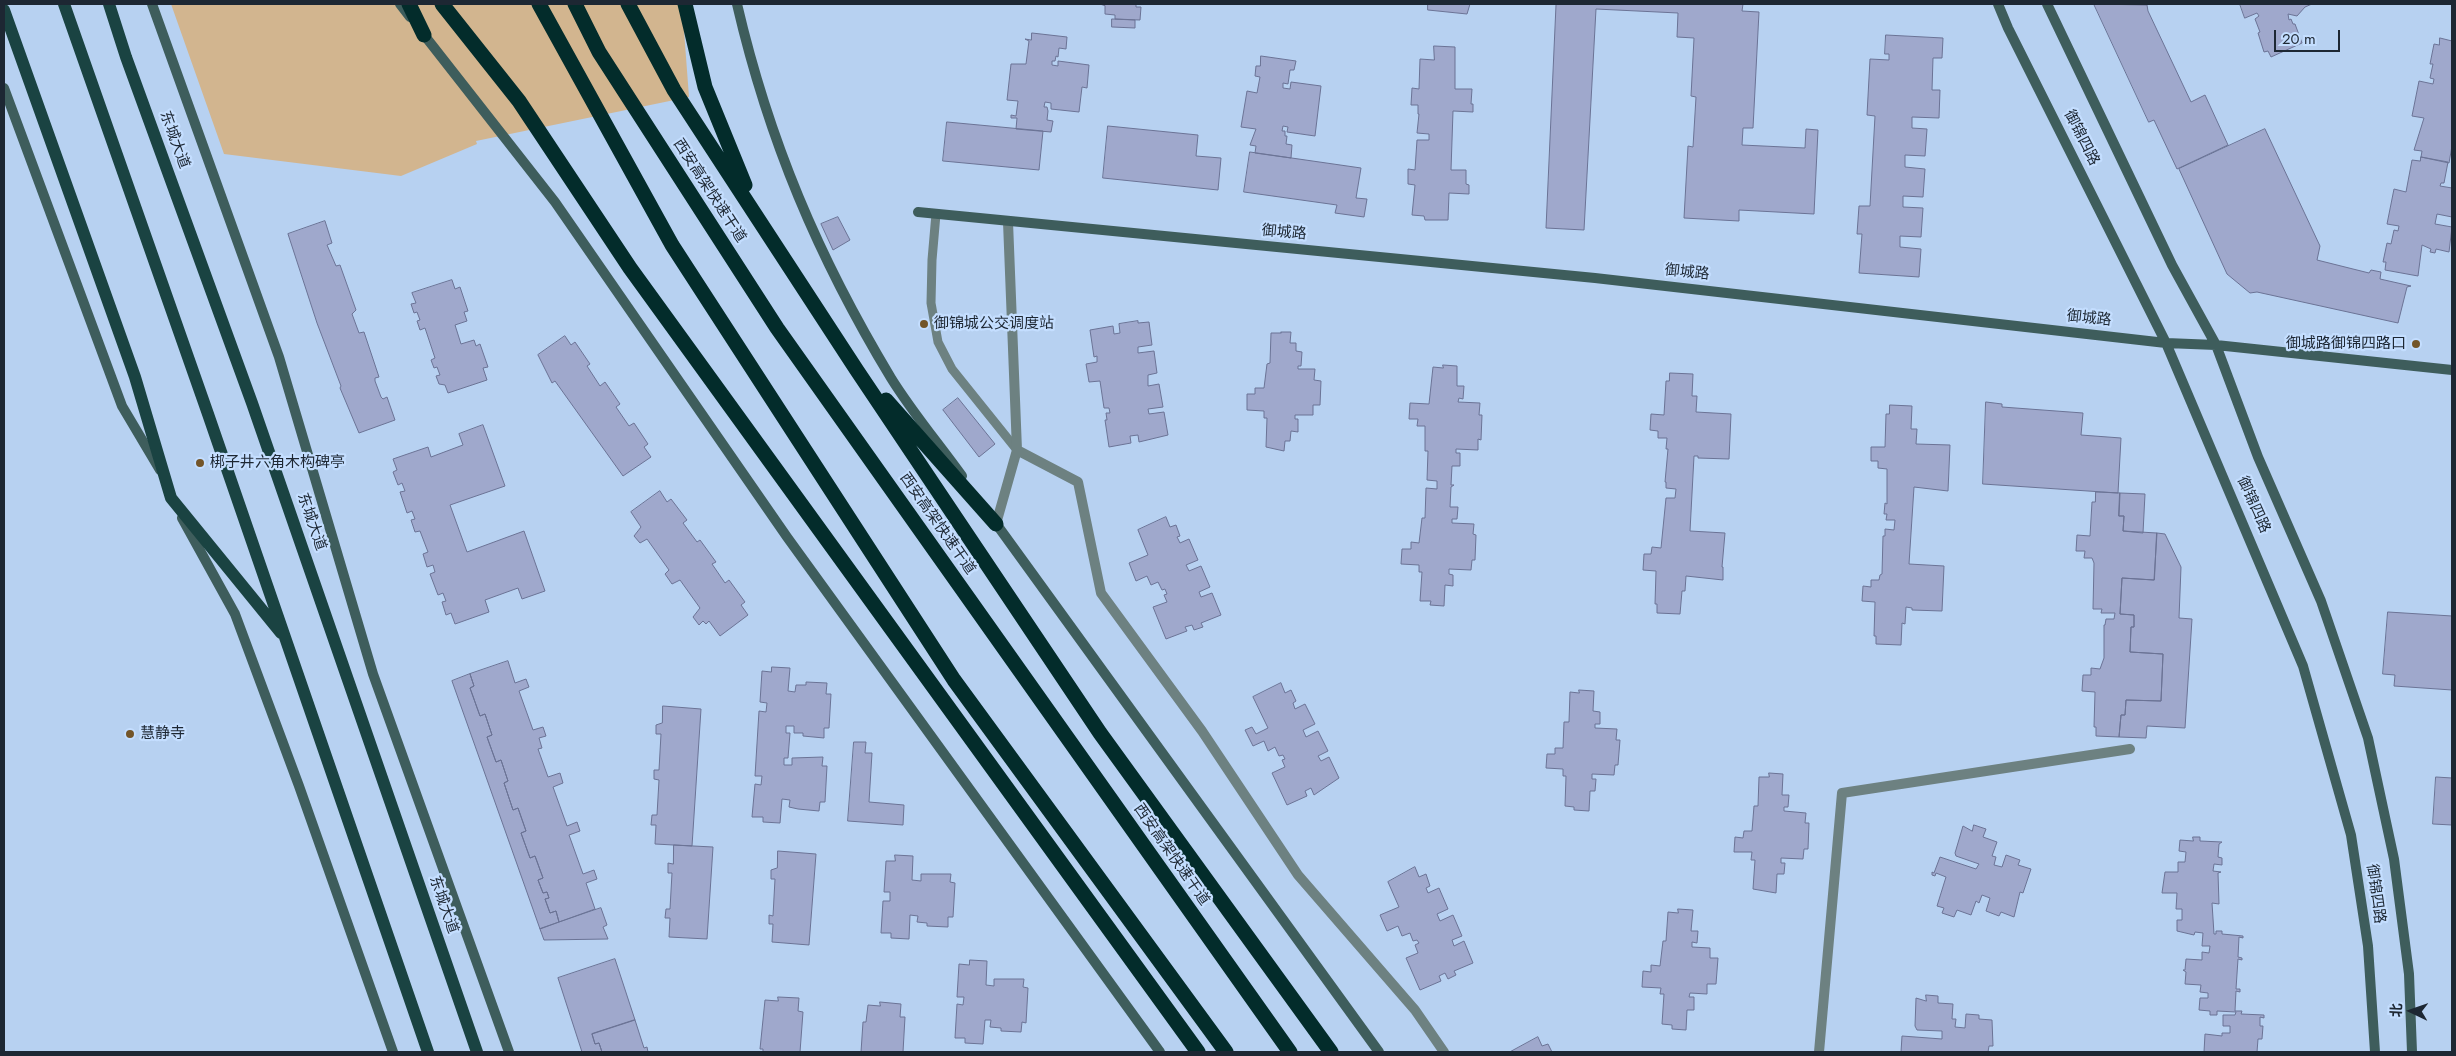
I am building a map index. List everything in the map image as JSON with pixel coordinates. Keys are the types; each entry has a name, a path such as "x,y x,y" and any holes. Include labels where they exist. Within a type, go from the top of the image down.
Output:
{"highway":[{"path":"409,4 424,35"},
{"path":"442,4 519,101 630,268 1198,1052"},
{"path":"539,4 672,245 954,680 1226,1052"},
{"name":"西安高架快速干道","path":"575,4 599,52 777,328 1290,1052"},
{"path":"628,4 674,90 849,358 1100,733 1331,1052"},
{"path":"685,4 705,87 758,219"},
{"path":"849,358 996,524"}],"main road":[{"path":"64,4 287,641 428,1052"},
{"name":"东城大道","path":"109,4 126,57 252,403 478,1052"},
{"path":"4,10 136,377 171,498 287,641"}],"street":[{"path":"152,4 279,357 373,674 508,1052"},
{"path":"400,4 555,202 787,537 1160,1052"},
{"path":"737,4 758,87 779,152 813,233 838,284 892,379 1379,1052"},
{"name":"御锦四路","path":"1998,4 2008,28 2166,343 2304,666 2351,835 2368,946 2375,1052"},
{"name":"御锦四路","path":"2048,4 2172,265 2216,345 2258,457 2321,601 2368,738 2394,859 2409,974 2412,1052"},
{"path":"4,88 122,406 166,481"},
{"name":"御城路","path":"918,212 1595,278 2166,343 2216,345 2452,370"},
{"path":"996,524 1017,450 1008,222"},
{"path":"1017,450 1078,482 1101,593 1202,731 1298,875 1415,1010 1444,1052"},
{"path":"171,498 235,614 394,1052"},
{"path":"1818,1052 1842,793 2130,749"}],"lane":[{"path":"936,214 931,303 938,342 952,369 1017,450"}],"shaded area":[{"path":"171,4 682,4 689,97 476,141 477,144 401,176 224,154"}],"building":[{"path":"1100,4 1136,4 1136,7 1141,7 1140,20 1115,19 1115,15 1105,14 1105,6"},
{"path":"1428,4 1470,4 1467,14 1428,10"},
{"path":"1743,4 1742,11 1759,12 1753,128 1743,128 1742,145 1805,148 1806,129 1818,130 1814,214 1739,210 1739,221 1684,218 1688,146 1693,147 1696,97 1691,96 1694,38 1677,37 1678,13 1596,9 1584,230 1546,228 1556,5"},
{"path":"2094,4 2147,5 2148,11 2191,102 2205,95 2228,145 2177,169 2154,120 2149,122"},
{"path":"2240,4 2312,4 2305,7 2297,16 2288,14 2289,20 2291,19 2293,24 2295,24 2302,43 2271,57 2268,51 2264,52 2258,33 2260,32 2255,19 2259,16 2257,13 2245,18"},
{"path":"1112,19 1135,20 1135,28 1112,27"},
{"path":"1032,33 1067,37 1066,49 1059,48 1058,57 1056,56 1055,61 1052,61 1052,65 1058,66 1058,61 1089,65 1087,88 1082,87 1079,112 1051,109 1051,103 1045,102 1044,107 1047,107 1048,111 1047,120 1053,121 1051,132 1016,129 1017,118 1011,118 1011,115 1016,116 1018,101 1007,100 1011,64 1026,64 1029,41 1025,39 1031,40"},
{"path":"1886,35 1943,38 1942,58 1933,58 1932,90 1940,90 1939,118 1912,117 1912,128 1927,129 1925,156 1905,155 1905,167 1925,169 1923,197 1903,196 1903,207 1923,208 1921,237 1900,236 1900,247 1921,249 1919,277 1859,273 1862,234 1857,234 1859,206 1870,206 1875,116 1867,115 1870,59 1889,60 1889,54 1885,54"},
{"path":"2440,38 2452,41 2452,146 2449,163 2421,157 2422,151 2414,150 2424,118 2412,116 2419,81 2433,84 2434,79 2430,78 2433,64 2430,64 2434,44 2439,45"},
{"path":"1434,46 1455,47 1455,89 1472,89 1471,104 1473,104 1473,112 1453,111 1451,170 1466,170 1466,184 1469,185 1469,194 1449,193 1448,220 1425,220 1424,216 1412,215 1415,185 1408,184 1408,169 1415,170 1417,140 1429,140 1429,134 1417,133 1418,105 1411,105 1412,88 1419,89 1420,59 1434,60"},
{"path":"1261,56 1296,61 1294,70 1290,70 1288,84 1283,83 1283,88 1290,89 1291,82 1321,86 1315,136 1287,132 1288,127 1283,126 1282,131 1285,131 1285,136 1287,136 1286,144 1292,145 1291,158 1255,153 1256,146 1250,145 1256,129 1241,127 1247,91 1257,93 1260,77 1255,76 1256,66 1260,66"},
{"path":"947,122 1043,131 1039,170 943,161"},
{"path":"1108,126 1198,135 1196,156 1221,158 1218,190 1103,178"},
{"path":"2265,129 2320,246 2317,260 2369,273 2371,270 2381,272 2380,279 2411,286 2407,287 2398,323 2257,292 2250,293 2227,274 2179,169"},
{"path":"1250,152 1361,168 1356,198 1367,199 1364,217 1335,213 1337,205 1244,192"},
{"path":"2421,157 2448,162 2444,183 2441,183 2440,186 2452,188 2452,217 2437,214 2435,224 2452,227 2449,252 2436,249 2435,253 2430,252 2431,249 2422,245 2418,276 2385,270 2386,262 2383,262 2387,243 2391,244 2394,230 2398,231 2399,226 2387,224 2394,189 2406,192 2412,160 2420,161"},
{"path":"838,217 850,240 833,250 821,224"},
{"path":"325,221 332,243 327,245 336,266 340,265 356,310 352,314 359,333 364,332 379,377 375,378 375,381 381,397 383,399 387,397 395,420 359,433 340,388 341,386 317,323 288,234"},
{"path":"452,280 455,289 460,287 468,311 464,312 467,321 455,325 461,344 474,340 476,346 480,344 488,367 483,368 487,380 448,393 445,385 439,384 436,376 440,375 437,367 434,368 431,360 435,358 425,328 420,330 417,321 420,320 417,312 414,313 411,304 416,303 412,293"},
{"path":"1138,321 1138,323 1149,322 1152,345 1138,347 1138,353 1154,351 1157,373 1148,375 1148,386 1159,384 1163,407 1148,409 1149,414 1164,412 1168,435 1139,442 1138,435 1130,436 1131,443 1109,447 1105,420 1107,420 1106,413 1110,413 1109,408 1104,408 1100,381 1089,382 1086,364 1097,362 1097,356 1094,357 1090,330 1113,326 1114,334 1120,333 1119,324"},
{"path":"1291,332 1290,343 1296,343 1296,351 1302,352 1301,366 1298,366 1298,369 1315,369 1314,380 1321,381 1320,405 1313,405 1313,415 1295,415 1295,419 1298,419 1298,432 1291,431 1290,441 1285,441 1284,451 1266,447 1267,418 1264,418 1264,411 1247,410 1247,394 1255,394 1255,388 1264,388 1267,364 1270,363 1271,333"},
{"path":"565,336 571,345 575,342 590,364 587,366 600,386 605,382 620,404 616,407 629,426 634,423 648,444 644,447 651,457 623,476 555,381 552,383 538,355"},
{"path":"1443,365 1457,366 1457,386 1464,386 1463,399 1459,398 1458,402 1480,403 1479,415 1482,415 1481,440 1478,439 1478,450 1456,449 1456,453 1460,453 1460,466 1452,466 1451,485 1454,485 1451,487 1450,507 1458,507 1457,519 1452,519 1452,523 1474,524 1473,534 1476,535 1475,560 1472,560 1471,570 1449,569 1449,574 1453,575 1453,586 1445,585 1444,606 1430,605 1431,601 1420,601 1422,572 1419,572 1419,565 1401,564 1402,549 1411,549 1411,542 1419,543 1422,518 1425,518 1426,488 1437,489 1437,481 1427,480 1428,451 1425,451 1425,426 1417,426 1418,419 1409,419 1410,403 1429,404 1433,367 1443,368"},
{"path":"1670,373 1693,374 1692,396 1697,396 1696,412 1731,414 1729,459 1698,458 1698,456 1694,456 1690,531 1725,533 1722,567 1723,580 1686,576 1685,591 1682,591 1680,614 1657,613 1657,604 1655,604 1656,571 1643,570 1644,554 1651,554 1652,547 1661,548 1666,498 1675,498 1676,489 1666,488 1665,482 1667,438 1658,438 1658,431 1650,430 1651,414 1664,415 1666,381 1669,381"},
{"path":"958,398 995,444 979,457 943,410"},
{"path":"1986,402 2002,404 2002,407 2083,413 2081,435 2121,438 2118,493 1983,484"},
{"path":"1890,405 1912,406 1911,429 1917,429 1916,444 1950,445 1948,491 1914,487 1909,564 1944,566 1942,611 1912,610 1912,608 1906,607 1905,624 1902,623 1901,645 1876,644 1876,636 1874,636 1875,602 1862,601 1863,586 1871,587 1871,580 1879,580 1882,574 1883,536 1885,536 1885,529 1894,530 1895,520 1886,520 1887,514 1884,514 1885,503 1887,504 1887,469 1878,468 1878,461 1871,461 1871,447 1885,447 1886,414 1889,414"},
{"path":"483,425 505,486 450,505 467,552 524,531 545,591 522,599 518,588 485,600 489,612 455,624 451,613 446,615 442,602 446,601 443,593 438,595 430,574 435,572 433,565 427,567 423,554 428,552 420,531 415,532 411,520 415,519 412,511 407,513 400,492 405,491 402,483 398,485 393,472 397,470 393,459 428,447 431,457 463,445 459,434"},
{"path":"660,491 667,502 671,499 687,520 683,523 697,542 700,540 716,562 712,564 725,583 729,580 745,602 741,605 748,615 720,636 709,621 706,624 703,621 699,625 693,617 700,608 680,580 672,584 665,574 669,570 647,539 640,543 634,536 641,527 631,512"},
{"path":"2096,492 2120,493 2119,516 2124,516 2123,531 2157,533 2154,580 2122,578 2120,614 2134,615 2134,627 2131,627 2130,652 2163,654 2161,701 2126,700 2125,715 2121,715 2119,737 2096,736 2096,727 2094,727 2095,692 2082,691 2083,675 2091,675 2091,668 2100,669 2104,658 2104,625 2106,619 2114,619 2115,613 2101,613 2102,609 2093,609 2094,563 2092,558 2084,558 2085,551 2076,551 2077,535 2090,536 2092,502 2095,502"},
{"path":"2120,493 2145,494 2143,533 2123,531 2124,516 2119,516"},
{"path":"1166,517 1170,527 1176,525 1180,536 1177,537 1180,543 1189,539 1198,560 1186,565 1189,571 1201,566 1210,587 1199,592 1201,597 1212,593 1221,615 1201,623 1203,627 1194,630 1192,625 1185,627 1187,631 1166,639 1153,607 1167,602 1164,595 1167,594 1165,589 1162,590 1158,582 1151,585 1147,576 1136,581 1129,563 1148,555 1138,530"},
{"path":"2157,533 2165,534 2181,567 2179,618 2192,619 2185,728 2147,726 2146,738 2119,737 2121,715 2125,715 2126,700 2161,701 2163,654 2130,652 2131,627 2134,627 2134,615 2120,614 2122,578 2154,580"},
{"path":"2388,612 2452,616 2452,690 2394,686 2395,675 2383,674"},
{"path":"508,661 515,683 526,679 529,687 519,691 533,730 543,727 546,736 539,738 542,748 538,749 548,777 560,773 563,783 553,787 567,826 577,822 580,831 569,835 583,874 594,870 597,879 586,883 595,909 559,922 556,911 550,913 545,899 549,898 547,892 543,893 538,880 543,878 535,856 530,858 521,833 526,831 518,808 513,810 504,783 508,781 501,760 496,762 487,737 492,735 485,714 480,716 470,688 474,686 470,674"},
{"path":"772,667 790,668 788,691 795,692 796,685 806,685 806,682 827,683 826,694 831,694 829,728 824,728 824,738 803,736 803,733 794,733 794,726 786,726 786,733 790,733 788,758 784,758 784,765 792,765 792,758 823,757 822,766 827,766 825,802 820,802 819,811 789,807 790,800 782,799 780,823 763,822 763,817 752,817 755,784 761,785 762,776 755,776 759,711 766,712 767,703 760,702 762,671 771,672"},
{"path":"470,674 474,686 470,688 480,716 485,714 492,735 487,737 496,762 501,760 508,781 504,783 513,810 518,808 526,831 521,833 530,858 535,856 543,878 538,880 543,893 547,892 549,898 545,899 550,913 556,911 559,922 540,929 452,681"},
{"path":"1281,683 1285,693 1291,690 1296,701 1293,703 1295,709 1305,704 1315,724 1303,730 1306,737 1318,731 1328,751 1318,756 1321,761 1329,757 1339,778 1314,795 1311,788 1305,791 1307,796 1287,805 1272,773 1285,767 1282,760 1285,759 1283,755 1279,756 1275,747 1268,751 1264,741 1253,746 1245,730 1252,727 1256,734 1268,728 1253,697"},
{"path":"1579,690 1594,691 1593,711 1600,712 1600,724 1595,724 1595,728 1617,729 1616,740 1620,740 1618,765 1615,765 1614,775 1592,774 1592,779 1596,779 1595,791 1590,791 1589,811 1574,810 1574,807 1565,806 1566,776 1563,776 1563,769 1546,768 1547,754 1555,754 1555,748 1563,748 1564,722 1569,722 1570,692 1579,693"},
{"path":"663,706 701,709 692,846 655,844 656,825 651,825 652,815 657,815 659,780 654,779 654,770 659,770 661,734 656,734 656,725 662,723"},
{"path":"854,742 866,742 865,753 872,753 869,802 904,805 903,825 848,821"},
{"path":"1769,773 1783,774 1782,795 1789,795 1788,807 1784,807 1784,811 1806,813 1805,823 1809,823 1808,849 1804,849 1803,859 1781,858 1781,863 1785,863 1784,874 1777,874 1776,893 1753,889 1755,860 1751,860 1752,852 1734,852 1735,837 1743,838 1744,831 1752,831 1754,806 1758,806 1759,777 1769,777"},
{"path":"2436,777 2452,778 2452,825 2433,824"},
{"path":"1974,825 1986,829 1983,837 1997,842 1992,856 1996,857 1994,865 2002,867 2006,855 2020,860 2018,865 2031,869 2023,893 2020,892 2014,917 2001,912 1999,916 1986,911 1990,898 1982,895 1979,903 1976,901 1971,915 1957,910 1954,917 1942,913 1944,908 1937,906 1946,877 1936,873 1935,876 1932,875 1940,857 1976,869 1979,864 1956,856 1955,853 1963,826 1972,831"},
{"path":"2193,837 2200,837 2200,841 2222,842 2219,844 2218,857 2222,858 2222,865 2214,864 2213,871 2221,872 2218,873 2219,904 2212,903 2214,934 2216,934 2216,931 2222,931 2222,934 2243,936 2243,938 2239,937 2238,957 2242,958 2242,960 2238,959 2236,989 2240,989 2240,992 2236,991 2235,1011 2242,1011 2241,1014 2264,1015 2264,1018 2260,1017 2260,1026 2263,1026 2262,1039 2258,1039 2257,1052 2204,1052 2205,1034 2222,1036 2222,1033 2230,1033 2230,1026 2223,1026 2223,1015 2235,1015 2236,1012 2217,1011 2217,1015 2210,1015 2210,1011 2199,1010 2200,998 2208,998 2208,993 2200,992 2201,985 2185,984 2186,972 2183,970 2185,970 2186,959 2202,960 2202,952 2209,953 2210,946 2202,946 2203,933 2195,932 2194,935 2177,931 2177,920 2182,920 2182,909 2176,909 2177,893 2162,893 2165,872 2178,872 2178,862 2185,862 2186,852 2179,851 2180,840 2193,841"},
{"path":"674,845 713,847 707,939 669,937 670,918 665,918 666,909 670,909 672,873 668,873 668,863 673,864"},
{"path":"778,851 816,854 809,945 772,942 773,924 769,924 769,915 773,916 775,879 771,879 771,870 777,868"},
{"path":"895,855 913,856 912,880 921,881 921,874 951,874 950,882 955,883 953,917 948,917 948,927 927,926 927,923 917,922 918,916 910,915 909,939 891,938 891,933 881,933 883,901 890,901 890,892 884,892 886,861 895,861"},
{"path":"1415,867 1419,877 1426,874 1430,886 1426,888 1428,893 1439,888 1448,909 1437,914 1440,921 1453,915 1462,936 1452,940 1454,946 1464,941 1473,963 1454,971 1456,975 1448,979 1445,973 1439,976 1441,981 1420,990 1406,958 1418,953 1415,945 1419,943 1417,940 1413,941 1410,933 1402,936 1398,926 1387,931 1380,915 1399,907 1388,882"},
{"path":"601,908 607,925 603,927 608,939 544,940 540,929"},
{"path":"1678,909 1693,910 1691,931 1698,931 1697,943 1692,942 1692,947 1710,948 1710,958 1718,958 1716,984 1707,984 1707,994 1690,993 1689,997 1694,997 1694,1010 1687,1010 1686,1030 1672,1029 1672,1025 1662,1024 1664,994 1660,994 1661,988 1642,987 1643,971 1651,972 1651,965 1660,966 1663,941 1666,941 1668,912 1678,913"},
{"path":"615,959 635,1020 592,1034 595,1044 599,1043 602,1052 582,1052 558,978"},
{"path":"970,960 987,961 986,985 994,986 994,979 1024,979 1023,987 1028,988 1026,1023 1022,1022 1021,1032 1001,1031 1001,1028 990,1027 991,1020 985,1020 983,1044 965,1043 965,1038 955,1038 957,1004 963,1005 964,997 957,997 959,964 969,965"},
{"path":"1926,995 1938,996 1938,1003 1953,1004 1952,1019 1956,1019 1955,1027 1965,1028 1966,1014 1979,1015 1979,1019 1992,1020 1993,1046 1989,1046 1988,1052 1901,1052 1902,1036 1942,1039 1942,1031 1917,1030 1915,1026 1916,998 1926,1001"},
{"path":"778,997 799,998 798,1011 803,1012 800,1052 763,1052 763,1049 760,1049 765,1000 778,1001"},
{"path":"880,1002 901,1004 900,1017 905,1017 903,1052 861,1052 863,1022 866,1022 868,1005 880,1006"},
{"path":"635,1020 644,1048 647,1047 648,1052 602,1052 599,1043 595,1044 592,1034"},
{"path":"1538,1037 1542,1046 1548,1044 1552,1052 1510,1052"}],"place":[{"name":"御锦城公交调度站","path":"924,324"},
{"name":"御城路御锦四路口","path":"2416,344"},
{"name":"梆子井六角木构碑亭","path":"200,463"},
{"name":"慧静寺","path":"130,734"}]}
